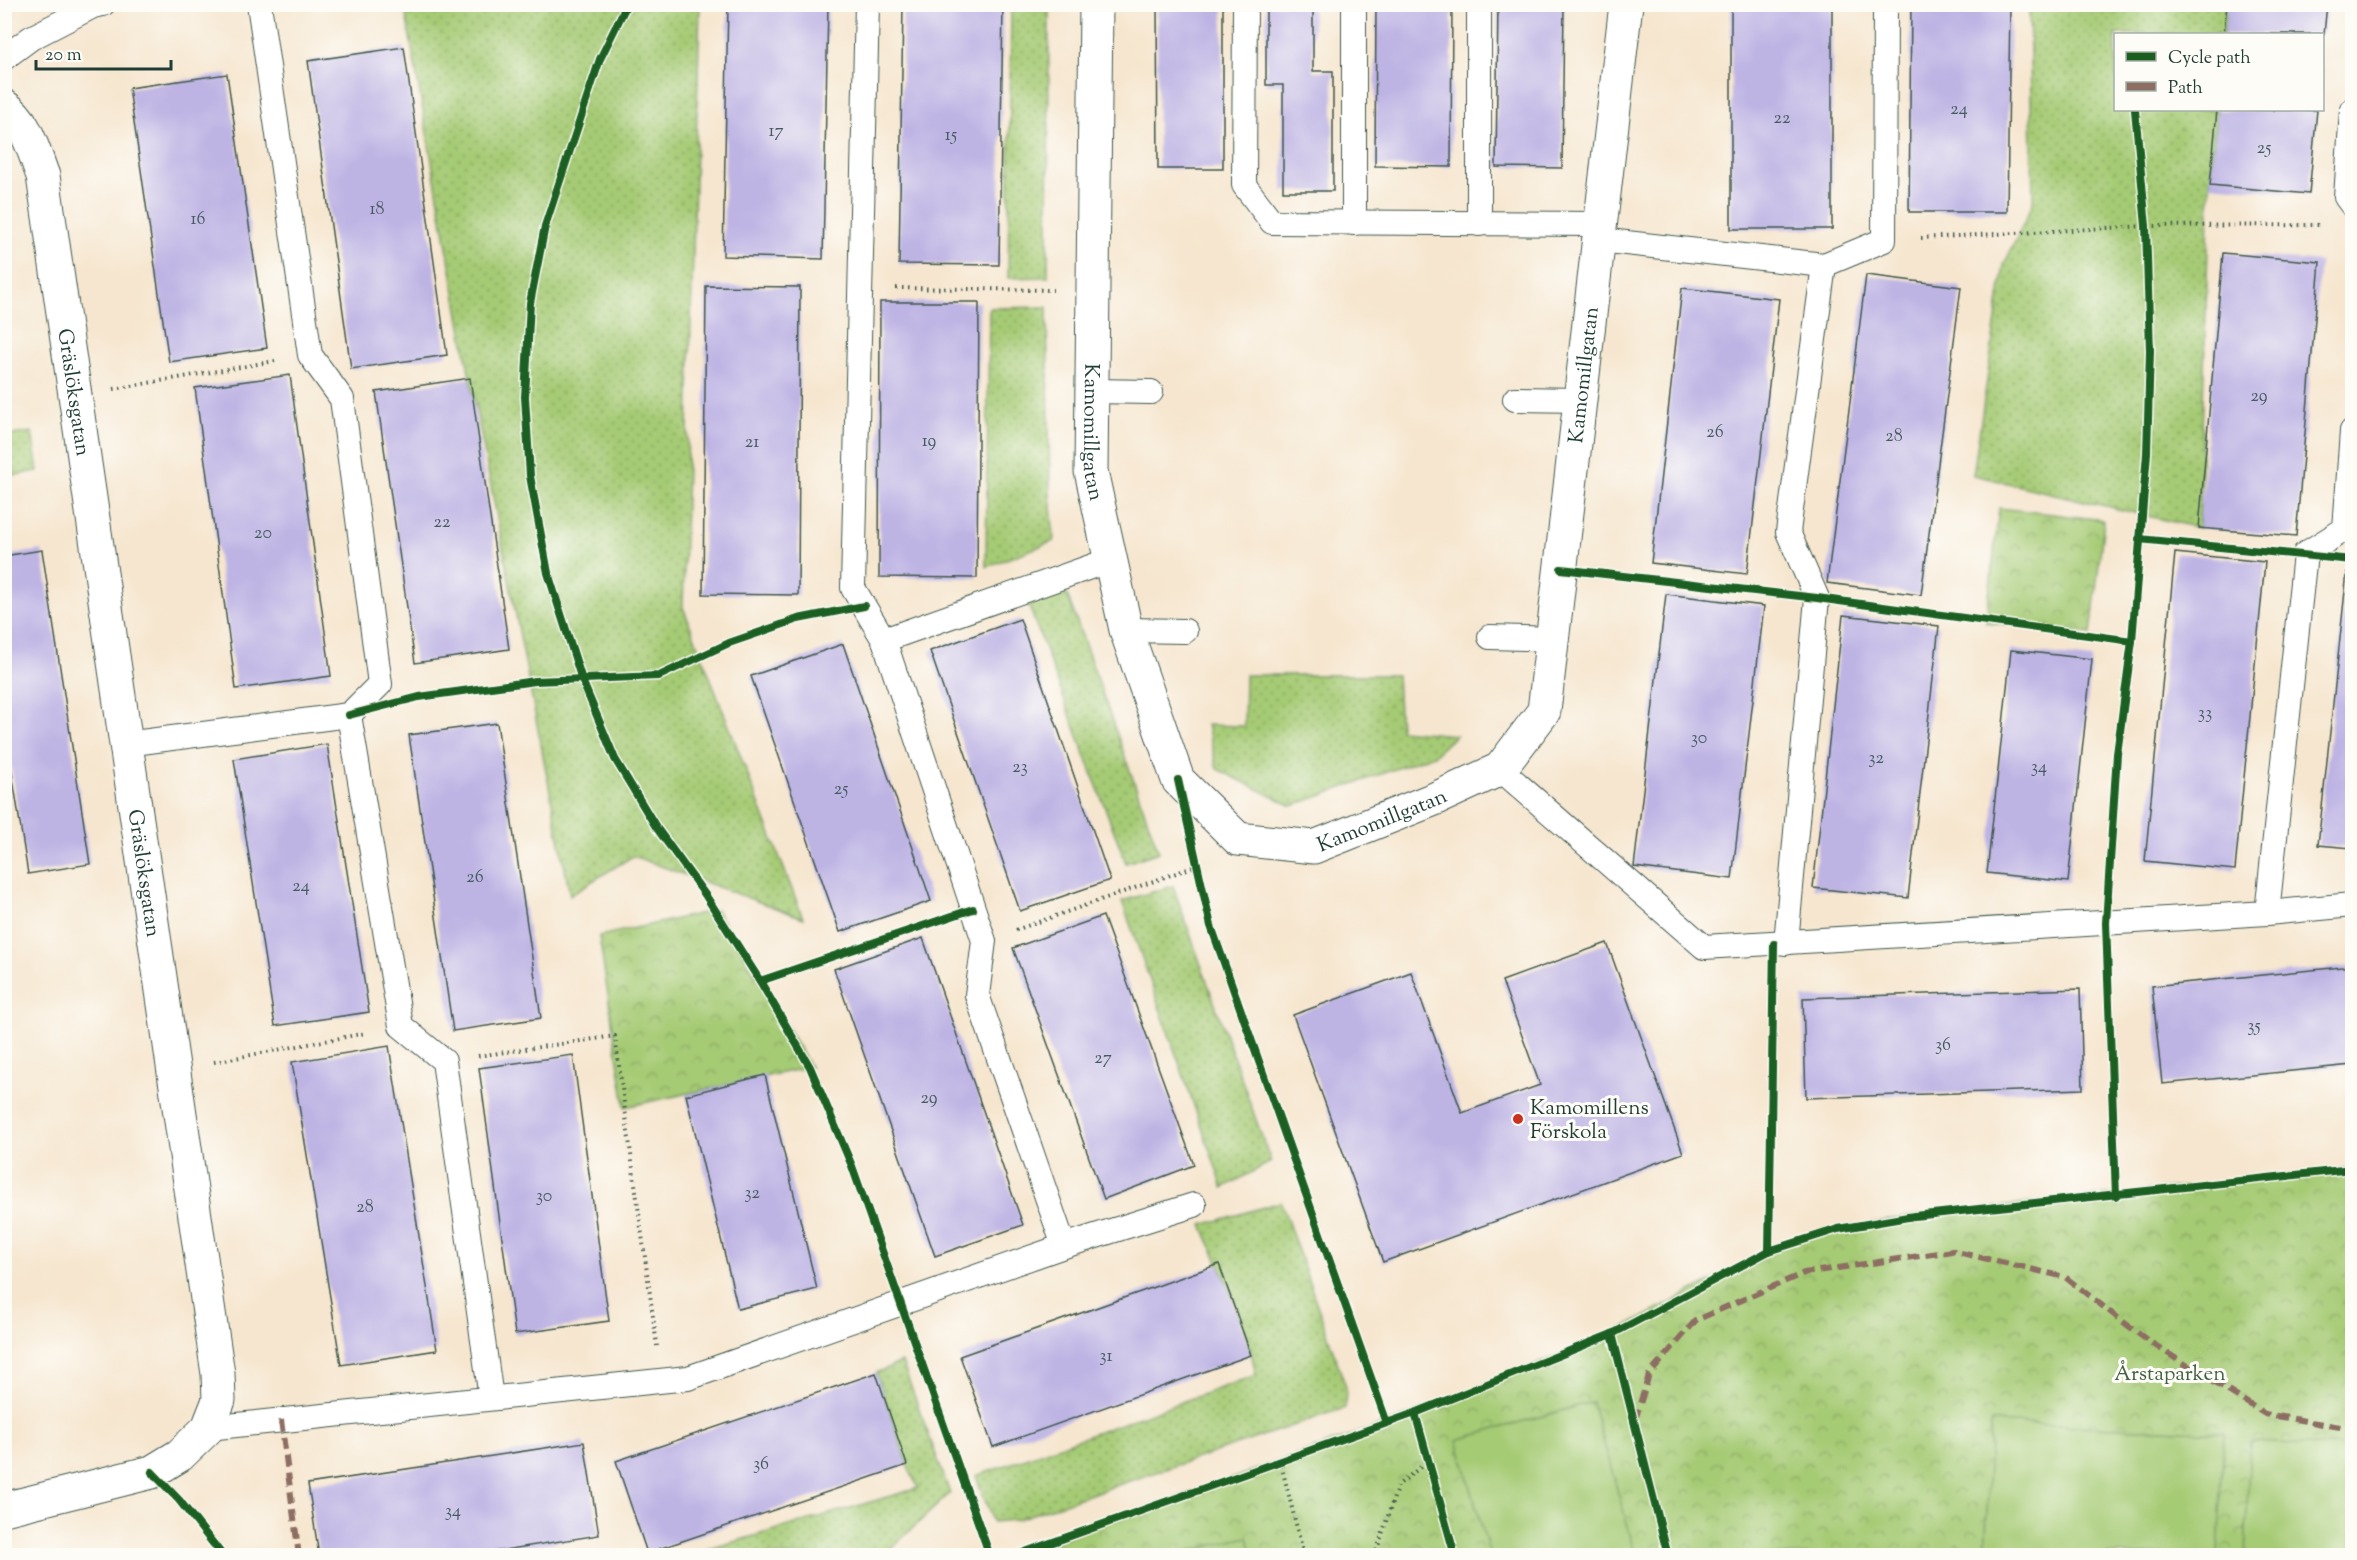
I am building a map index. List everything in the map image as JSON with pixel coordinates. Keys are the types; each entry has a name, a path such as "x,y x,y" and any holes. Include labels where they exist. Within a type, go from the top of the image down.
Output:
{"street":[{"name":"Kamomillgatan","path":"1096,4 1091,471 1126,630 1178,780 1238,839 1314,847 1437,798 1500,769 1544,711 1626,4"},
{"name":"Gräslöksgatan","path":"4,106 12,111 29,138 43,176 218,1374 219,1400 208,1428 180,1455 152,1472 4,1509"}],"lane":[{"path":"4,57 31,38 93,6 103,4"},
{"path":"126,744 349,715 380,684 342,399 310,355 259,4"},
{"path":"867,4 853,588 884,640 984,941 977,995 1064,1246"},
{"path":"1245,4 1244,184 1272,222 1479,224 1600,232 1824,265 1884,240 1885,4"},
{"path":"1354,4 1354,223"},
{"path":"1479,4 1479,224"},
{"path":"2350,200 2352,110"},
{"path":"1786,943 1817,598 1788,532 1824,265"},
{"path":"1092,391 1151,392"},
{"path":"1515,399 1581,400"},
{"path":"2267,914 2305,554 2344,529 2352,430"},
{"path":"884,640 1110,560"},
{"path":"1126,630 1185,631"},
{"path":"1490,637 1553,639"},
{"path":"349,715 401,1026 444,1061 491,1398"},
{"path":"1500,769 1704,947 2267,914 2352,905"},
{"path":"208,1428 688,1378 1064,1246 1194,1205"}],"path":[{"path":"2145,215 2146,237"},
{"path":"1884,240 2146,226 2330,225"},
{"path":"860,288 1093,290"},
{"path":"107,390 310,355"},
{"path":"1194,855 1199,876"},
{"path":"984,941 1197,866"},
{"path":"210,1063 401,1026"},
{"path":"444,1061 615,1036 662,1380"},
{"path":"1426,1452 1431,1472"},
{"path":"1269,1464 1291,1457"},
{"path":"1280,1461 1304,1556"},
{"path":"1375,1556 1398,1485 1428,1461"}],"green space":[{"path":"475,4 700,5 683,607 803,918 633,856 570,895 470,378 405,9"},
{"path":"1011,5 1049,5 1048,277 1008,278"},
{"path":"2029,5 2227,5 2224,33 2114,33 2114,111 2217,111 2210,185 2199,528 1973,475 2004,265 2033,203"},
{"path":"1047,307 1050,493 1054,541 986,567 989,308"},
{"path":"32,432 38,471 5,477 5,436"},
{"path":"1999,508 2104,520 2091,634 1986,622"},
{"path":"1066,591 1159,852 1126,863 1028,604"},
{"path":"1245,675 1397,675 1400,730 1456,735 1434,755 1292,806 1217,769 1207,725 1244,726"},
{"path":"1173,886 1271,1162 1223,1188 1122,901"},
{"path":"716,910 810,1067 625,1107 599,936"},
{"name":"Årstaparken","path":"2352,1169 2352,1555 1014,1556 1415,1413 1612,1334 1769,1251 1838,1229 1914,1216"},
{"path":"1281,1202 1346,1387 1345,1408 1015,1520 993,1522 976,1476 1256,1375 1247,1337 1202,1225"},
{"path":"902,1362 950,1493 884,1555 686,1556 918,1488 907,1465 876,1373"},
{"path":"1592,1402 1636,1555 1490,1555 1457,1440"},
{"path":"1991,1422 2224,1433 2218,1555 1985,1555"},
{"path":"2250,1442 2352,1446 2352,1555 2245,1555"},
{"path":"1248,1537 1252,1555 1171,1555"}],"building":[{"path":"728,4 828,4 823,259 723,256"},
{"path":"903,4 1003,4 999,265 899,264"},
{"path":"1157,4 1223,4 1223,169 1158,169"},
{"path":"1266,4 1313,4 1313,71 1333,71 1333,191 1283,191 1283,85 1266,85"},
{"path":"1376,4 1452,4 1451,167 1375,166"},
{"path":"1498,4 1564,4 1562,168 1496,167"},
{"path":"1731,4 1832,4 1832,229 1731,229"},
{"path":"1911,4 2010,4 2007,212 1909,212"},
{"path":"2227,4 2327,4 2324,34 2224,33"},
{"path":"404,47 447,355 351,369 308,61"},
{"path":"227,74 267,348 169,362 129,88"},
{"path":"2217,111 2317,111 2309,194 2210,185"},
{"path":"2223,253 2320,262 2296,536 2199,528"},
{"path":"1866,275 1961,287 1921,595 1827,583"},
{"path":"706,286 800,287 798,595 703,594"},
{"path":"1682,288 1779,299 1747,574 1651,563"},
{"path":"880,302 979,302 977,578 879,577"},
{"path":"290,375 331,676 236,689 195,388"},
{"path":"470,378 509,649 415,663 376,392"},
{"path":"42,550 90,864 28,874 4,722 4,556"},
{"path":"2175,553 2265,562 2235,870 2145,861"},
{"path":"2347,572 2352,572 2352,848 2318,845"},
{"path":"1666,594 1764,606 1732,879 1634,867"},
{"path":"1843,615 1939,626 1908,898 1813,888"},
{"path":"1020,619 1110,880 1020,911 930,651"},
{"path":"843,644 931,901 840,932 751,676"},
{"path":"2011,650 2092,659 2068,882 1987,873"},
{"path":"497,723 541,1018 453,1031 409,735"},
{"path":"327,744 369,1012 275,1026 234,759"},
{"path":"1103,916 1194,1165 1104,1199 1013,948"},
{"path":"923,938 1023,1225 935,1256 834,969"},
{"path":"1607,943 1683,1153 1383,1262 1293,1015 1411,972 1462,1113 1540,1085 1502,981"},
{"path":"2352,966 2352,1065 2162,1084 2152,986"},
{"path":"2080,989 2083,1089 1806,1098 1803,998"},
{"path":"389,1046 437,1350 341,1365 292,1062"},
{"path":"573,1055 609,1321 515,1334 479,1068"},
{"path":"765,1075 817,1289 738,1309 686,1095"},
{"path":"1219,1264 1251,1355 993,1447 960,1356"},
{"path":"876,1373 907,1465 647,1553 616,1461"},
{"path":"584,1442 599,1535 466,1556 319,1556 308,1484"}],"marked path":[{"path":"1635,1420 1649,1375 1696,1320 1804,1273 1953,1251 2065,1277 2148,1341 2265,1414 2352,1429"},
{"path":"281,1420 299,1556"}],"cycle path":[{"path":"627,4 600,59 545,226 530,303 525,397 530,476 548,573 582,680 615,759 656,827 706,896 760,981 810,1067 852,1166 990,1556"},
{"path":"2116,1196 2106,923 2117,754 2132,641 2147,453 2150,351 2146,226 2135,111"},
{"path":"2139,539 2352,560"},
{"path":"1561,569 1817,598 2132,641"},
{"path":"349,715 419,697 535,681 659,676 729,643 798,619 864,606"},
{"path":"1178,780 1211,926 1387,1423"},
{"path":"760,981 973,909"},
{"path":"1769,1251 1774,944"},
{"path":"1014,1556 1415,1413 1612,1334 1769,1251 1838,1229 1914,1216 2352,1169"},
{"path":"1612,1334 1668,1556"},
{"path":"1415,1413 1455,1556"},
{"path":"152,1472 179,1500 223,1556"}],"place":[{"name":"Kamomillens Förskola","path":"1518,1119"}]}
